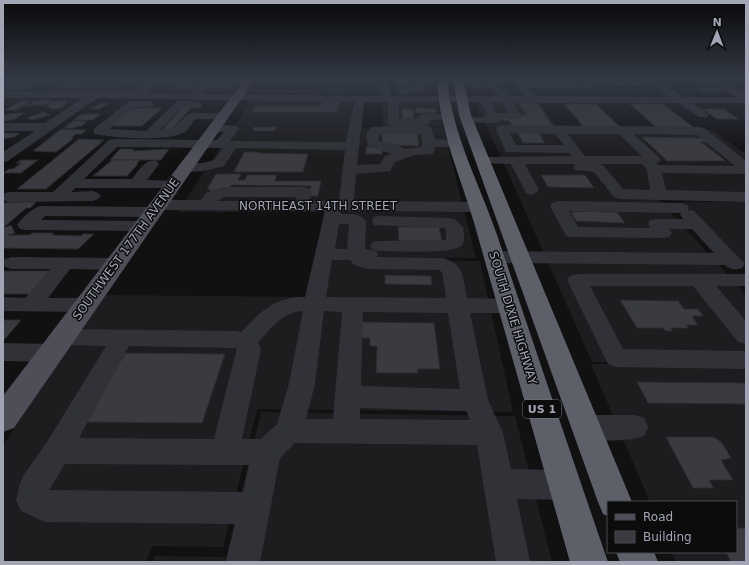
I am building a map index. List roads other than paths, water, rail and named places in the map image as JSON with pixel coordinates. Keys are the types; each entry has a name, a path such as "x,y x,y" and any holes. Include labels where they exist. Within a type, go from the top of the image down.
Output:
{"highway":[{"name":"US 1","path":"444,105 446,109"},
{"name":"SOUTH DIXIE HIGHWAY","path":"464,105 467,120 483,160 507,257 509,306 589,562"},
{"name":"SOUTH DIXIE HIGHWAY","path":"446,109 456,144 478,207 507,257 586,427 615,501"}],"main road":[{"name":"SOUTHWEST 177TH AVENUE","path":"3,419 179,176 218,136 234,105"}],"street":[{"path":"3,158 79,105"},
{"path":"128,105 99,131 110,134 169,134 180,130 192,116 196,116 204,107 203,105"},
{"path":"150,134 181,105"},
{"path":"243,562 267,452 288,431 302,384 322,262 350,170 358,105"},
{"path":"394,105 393,123 424,123 424,117 446,109"},
{"path":"427,105 446,109"},
{"path":"433,105 446,109"},
{"path":"404,154 390,147 373,143 372,135 375,130 427,130 448,105"},
{"path":"487,105 492,116 496,120"},
{"path":"467,120 496,120 515,116 509,105"},
{"path":"552,105 557,112"},
{"path":"604,105 654,160 650,165"},
{"path":"624,105 647,126"},
{"path":"671,105 678,112"},
{"path":"689,105 702,115"},
{"path":"725,105 730,108"},
{"path":"71,183 136,184 179,176 219,163 218,136 196,116"},
{"path":"3,127 48,127"},
{"path":"573,149 511,149 502,129 559,130 623,128 700,131 746,169"},
{"path":"350,170 386,168 390,159 414,151 428,151 429,144 427,130"},
{"path":"559,130 584,164 598,168 619,194 670,200 746,197"},
{"path":"57,197 114,143 218,136 352,146"},
{"path":"429,144 456,144"},
{"path":"483,160 518,163 650,165 746,169"},
{"path":"518,163 531,190"},
{"path":"8,196 125,196 152,164"},
{"path":"650,165 670,200 696,224 746,276"},
{"path":"179,176 210,177 205,193 208,201"},
{"path":"642,208 663,233 572,232 558,206 642,208 670,200"},
{"name":"NORTHEAST 14TH STREET","path":"151,214 208,201 301,206 337,211 380,214 478,207"},
{"path":"41,211 151,214 26,225 41,211"},
{"path":"337,211 358,221 356,255 361,261 368,263 443,264 451,270 459,305 476,400 488,434 513,562"},
{"path":"325,254 379,255 379,246 380,214 448,223 454,227 455,243 447,246 379,246"},
{"path":"656,224 696,224"},
{"path":"507,257 729,259"},
{"path":"12,263 116,264"},
{"path":"31,304 65,264"},
{"path":"746,280 577,280 616,358 746,360"},
{"path":"699,280 746,336"},
{"path":"3,304 86,305"},
{"path":"246,342 266,319 280,309 300,304 509,306"},
{"path":"345,432 353,304"},
{"path":"123,337 57,451 34,487 32,500 45,506 254,508"},
{"path":"3,352 123,337 236,338 246,342 249,349 225,452"},
{"path":"348,397 476,400"},
{"path":"586,427 634,427"},
{"path":"288,431 488,434"},
{"path":"57,451 267,452"},
{"path":"498,484 565,485"}]}
